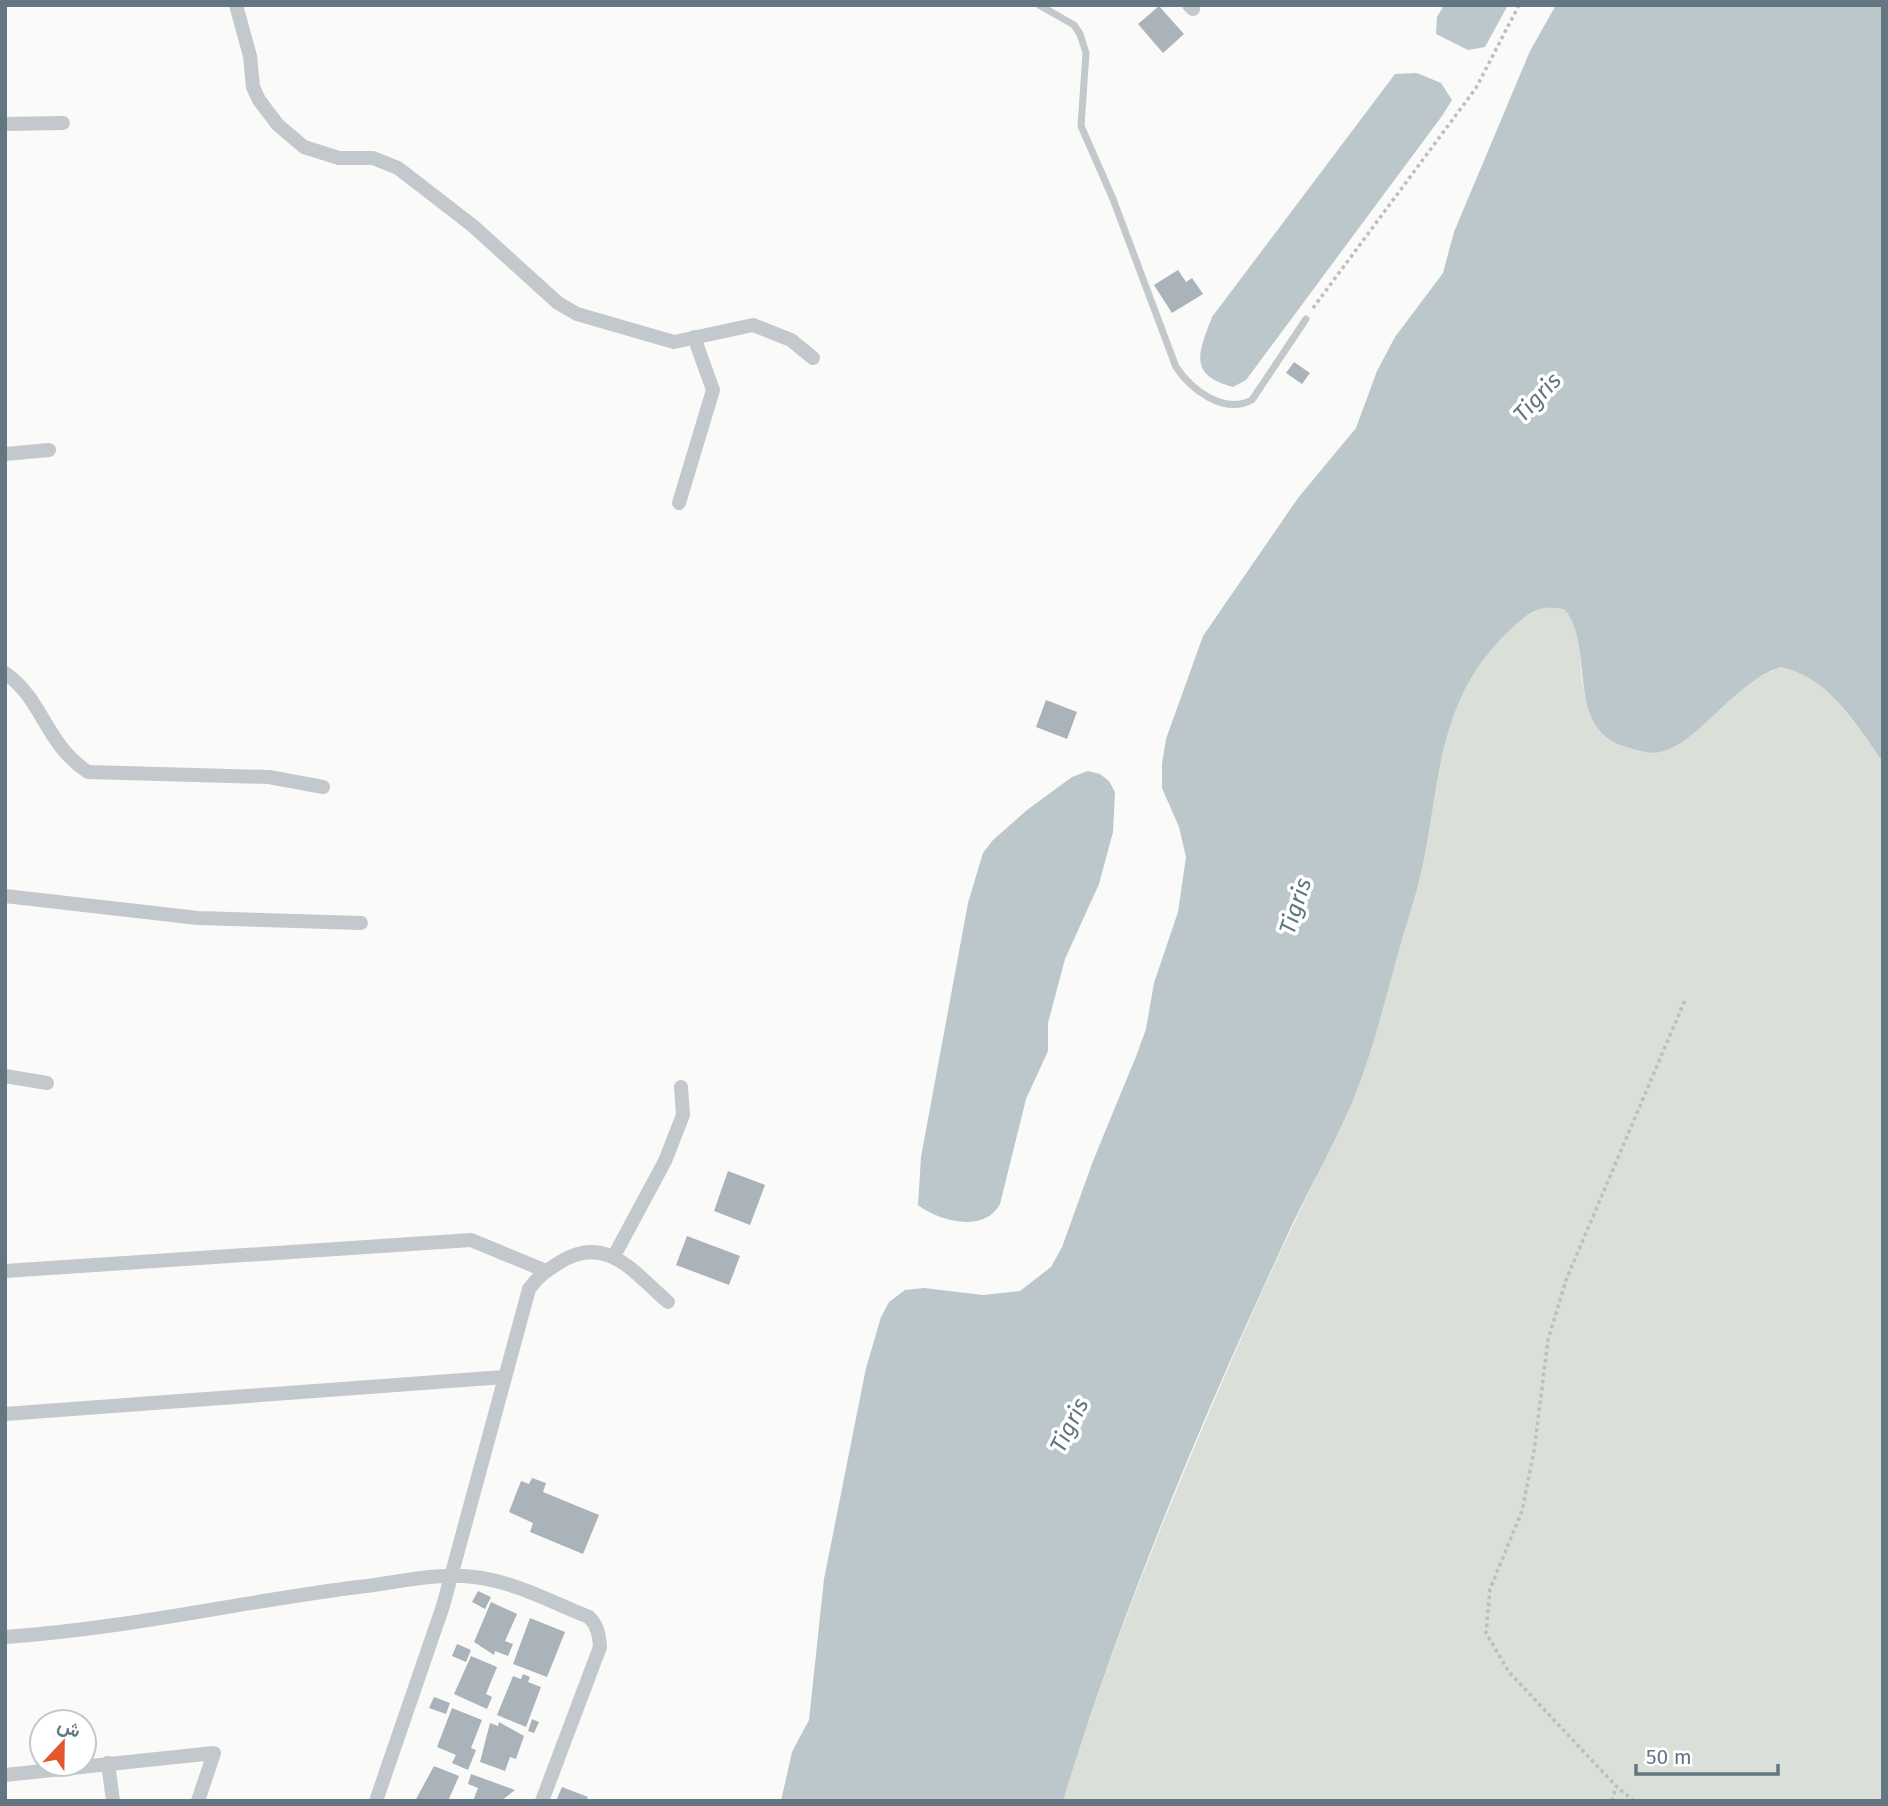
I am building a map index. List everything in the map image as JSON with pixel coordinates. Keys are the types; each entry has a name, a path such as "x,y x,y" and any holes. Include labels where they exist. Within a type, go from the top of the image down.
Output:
{"street":[{"path":"236,5 259,100 269,115 304,148 339,158 373,158 398,168 473,226 558,303 577,314 674,342 752,325 791,340 813,358"},
{"path":"5,124 63,123"},
{"path":"679,503 713,390 694,337"},
{"path":"5,454 49,450"},
{"path":"5,673 20,684 67,758 88,772 269,777 323,787"},
{"path":"5,896 198,918 361,923"},
{"path":"5,1076 47,1083"},
{"path":"614,1256 665,1161 683,1115 681,1087"},
{"path":"5,1271 471,1240 546,1271"},
{"path":"376,1801 451,1576 524,1301 536,1278 582,1251 597,1251 614,1256 668,1302"},
{"path":"5,1414 504,1377"},
{"path":"5,1637 83,1632 327,1591 451,1576 476,1577 540,1597 595,1623 600,1647 542,1801"},
{"path":"5,1775 214,1753 198,1801"},
{"path":"108,1763 113,1801"}],"lane":[{"path":"1039,5 1074,25 1080,34 1086,53 1081,126 1113,199 1176,367 1186,383 1218,401 1235,405 1252,400 1306,319"}],"path":[{"path":"1306,319 1476,88 1519,5"},
{"path":"1634,1801 1616,1786 1509,1672 1486,1633 1490,1589 1522,1511 1534,1451 1548,1340 1566,1280 1685,1000"},
{"path":"1612,1801 1616,1786"}],"shaded area":[{"path":"1551,606 1565,610 1574,627 1586,699 1603,732 1718,710 1748,682 1781,667 1814,681 1840,704 1883,762 1883,1801 1063,1801 1129,1609 1179,1484 1259,1298 1328,1152 1359,1078 1391,977 1441,750 1453,715 1473,676 1500,639 1516,623 1533,612"}],"water":[{"path":"1444,5 1508,5 1485,47 1468,50 1436,34 1437,17"},
{"name":"Tigris","path":"1556,5 1883,5 1883,762 1840,704 1814,681 1781,667 1747,685 1689,737 1675,746 1651,753 1624,746 1606,737 1594,722 1587,705 1579,644 1574,626 1565,610 1543,608 1513,627 1484,659 1464,692 1450,726 1441,760 1421,871 1362,1077 1254,1307 1165,1516 1111,1657 1063,1801 781,1801 792,1752 809,1720 824,1579 866,1368 881,1317 889,1302 905,1290 924,1288 983,1295 1020,1291 1051,1267 1062,1247 1146,1029 1154,983 1178,912 1186,857 1179,827 1162,788 1162,764 1166,739 1203,636 1298,498 1356,428 1377,371 1395,337 1443,273 1454,232 1530,51"},
{"path":"1417,73 1441,83 1452,100 1442,116 1246,380 1233,387 1208,376 1200,361 1203,341 1212,317 1395,74"},
{"path":"1088,771 1100,774 1109,781 1115,792 1113,832 1099,884 1065,959 1048,1023 1048,1051 1026,1099 1000,1204 984,1219 973,1222 950,1220 918,1205 921,1157 968,903 983,853 993,840 1027,810 1072,777"}],"building":[{"path":"1159,6 1184,34 1163,53 1138,24"},
{"path":"1178,270 1186,282 1192,278 1203,294 1172,313 1154,285"},
{"path":"1294,362 1310,373 1302,384 1286,373"},
{"path":"1046,700 1077,712 1067,739 1036,727"},
{"path":"728,1171 765,1185 750,1225 714,1211"},
{"path":"687,1236 740,1256 729,1285 676,1265"},
{"path":"532,1478 546,1483 543,1492 599,1515 583,1554 530,1532 533,1523 509,1512 521,1481 529,1484"},
{"path":"478,1591 491,1597 485,1609 472,1602"},
{"path":"491,1602 517,1614 505,1641 513,1644 508,1656 495,1651 494,1655 474,1642"},
{"path":"530,1618 565,1632 547,1677 513,1664"},
{"path":"457,1644 471,1650 466,1662 452,1656"},
{"path":"471,1656 497,1667 486,1694 492,1697 487,1709 454,1694"},
{"path":"523,1674 530,1677 528,1682 541,1687 526,1727 497,1715 513,1676 521,1679"},
{"path":"434,1697 450,1703 446,1714 429,1708"},
{"path":"452,1708 482,1720 471,1748 476,1750 468,1770 452,1763 456,1755 437,1747"},
{"path":"532,1719 539,1722 534,1733 528,1731"},
{"path":"499,1722 524,1736 516,1759 510,1757 505,1771 480,1762 490,1723 498,1726"},
{"path":"434,1766 459,1776 448,1801 415,1801"},
{"path":"471,1774 515,1790 501,1801 473,1801 478,1788 468,1784"},
{"path":"562,1787 588,1797 586,1801 556,1801"}]}
